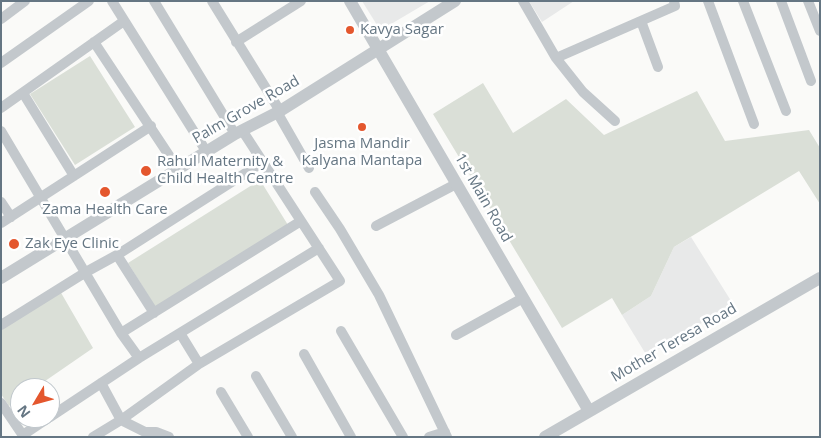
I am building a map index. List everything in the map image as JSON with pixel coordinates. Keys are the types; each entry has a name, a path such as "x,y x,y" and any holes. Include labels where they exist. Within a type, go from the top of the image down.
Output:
{"street":[{"path":"1,19 25,1"},
{"path":"1,64 89,1"},
{"path":"112,1 206,151"},
{"path":"93,437 121,420 199,364 340,281 263,162 239,132 154,1"},
{"path":"212,1 279,111 308,168"},
{"path":"236,42 301,1"},
{"name":"1st Main Road","path":"350,1 589,411"},
{"name":"Palm Grove Road","path":"1,278 206,151 279,111 456,1"},
{"path":"523,1 556,58 584,92 615,120"},
{"path":"556,58 675,6 674,1"},
{"path":"708,1 754,124"},
{"path":"743,1 786,111"},
{"path":"781,1 811,81"},
{"path":"811,2 820,31"},
{"path":"1,108 124,21"},
{"path":"640,21 658,66"},
{"path":"94,42 178,169"},
{"path":"23,93 74,176"},
{"path":"1,223 151,126"},
{"path":"1,131 121,333 139,358"},
{"path":"1,325 117,255 263,162"},
{"path":"376,226 456,184"},
{"path":"315,192 345,236 379,294 446,435 429,437"},
{"path":"1,202 11,217"},
{"path":"121,333 301,221"},
{"path":"60,409 100,382 319,248"},
{"path":"117,255 154,312"},
{"name":"Mother Teresa Road","path":"545,437 820,278"},
{"path":"456,335 523,298"},
{"path":"341,331 403,437"},
{"path":"180,333 199,364"},
{"path":"304,354 351,437"},
{"path":"256,376 292,437"},
{"path":"100,382 121,420 145,432 156,432 169,437"},
{"path":"220,392 248,437"},
{"path":"1,403 23,436 34,428"}],"shaded area":[{"path":"362,1 430,1 386,27 377,25"},
{"path":"529,1 574,1 542,22"},
{"path":"90,56 135,127 75,165 30,94"},
{"path":"483,83 513,133 566,99 604,135 697,91 725,141 809,130 820,148 820,204 799,171 674,247 651,296 622,315 612,298 562,328 433,114"},
{"path":"260,180 288,225 156,308 128,263"},
{"path":"691,237 733,304 647,356 622,315 651,296 674,247"},
{"path":"60,291 93,348 50,378 10,378 9,406 1,394 1,330"}],"place":[{"name":"Kavya Sagar","path":"350,30"},
{"name":"Jasma Mandir Kalyana Mantapa","path":"362,127"},
{"name":"Rahul Maternity & Child Health Centre","path":"146,171"},
{"name":"Zama Health Care","path":"105,192"},
{"name":"Zak Eye Clinic","path":"14,244"}]}
